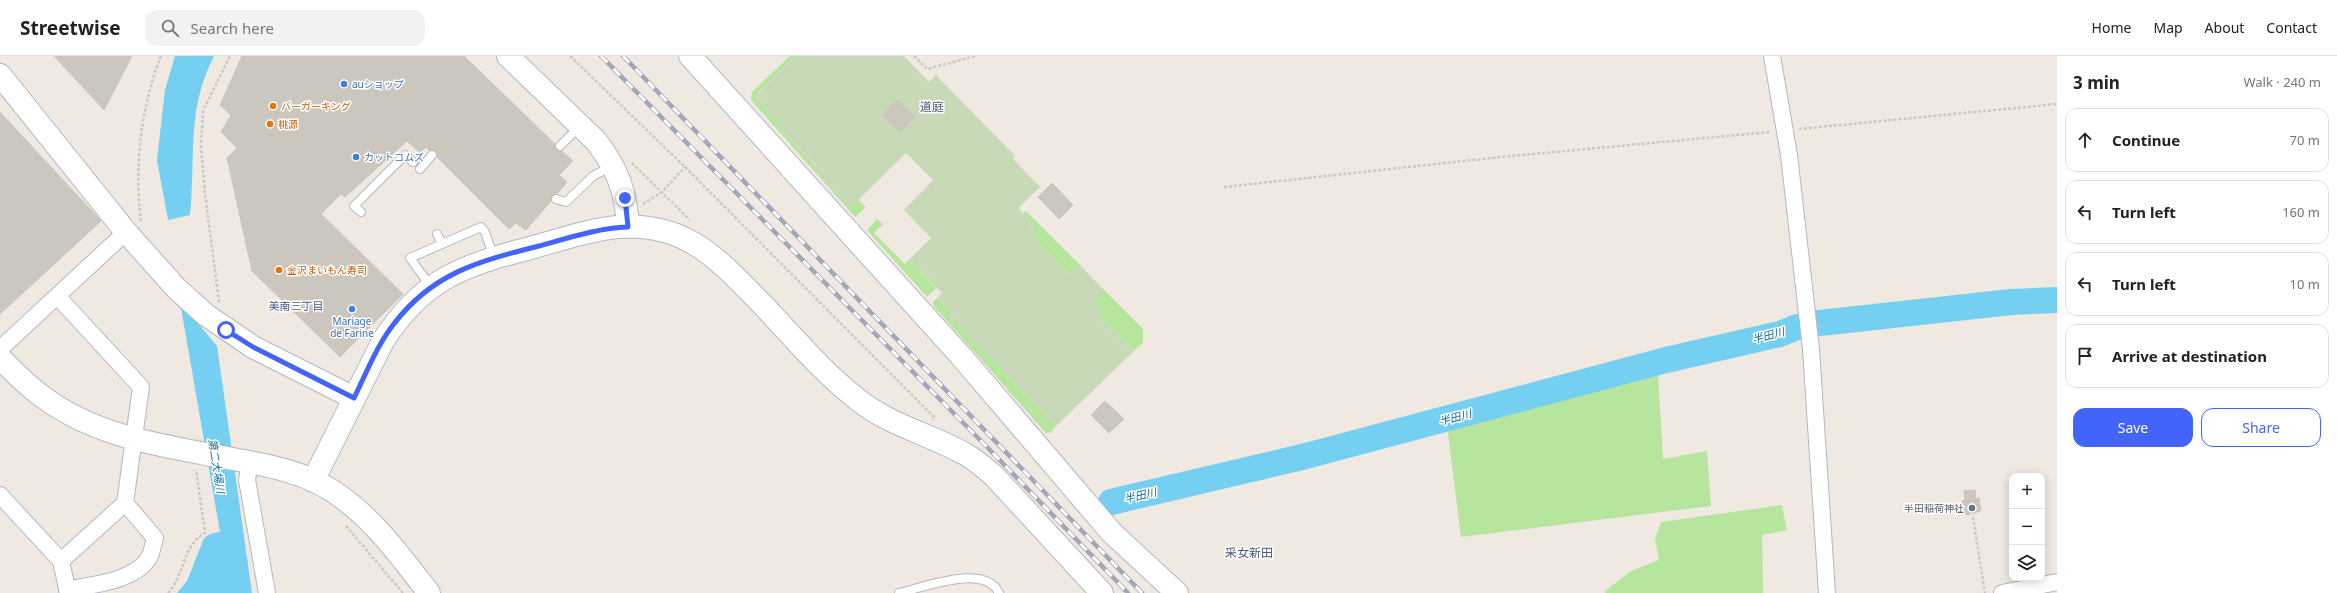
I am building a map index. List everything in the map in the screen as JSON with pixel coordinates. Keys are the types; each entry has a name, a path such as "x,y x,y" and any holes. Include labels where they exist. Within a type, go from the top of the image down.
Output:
{"street":[{"path":"508,56 596,141 613,166 624,193 628,227"},
{"path":"690,56 960,356 1112,533 1177,593"},
{"path":"1772,56 1790,155 1811,349 1827,593"},
{"path":"0,75 134,229 177,289 222,326 253,347 354,398"},
{"path":"313,481 392,325 415,300 431,287 457,271 494,258 587,233 616,227 667,231 716,256 857,400 898,425 964,453 988,471 1102,593"},
{"path":"0,349 57,296 134,229"},
{"path":"57,296 141,387 135,440 125,503 61,560"},
{"path":"0,358 43,397 72,415 135,440 196,460 245,461 281,469 313,481 330,490 368,519 429,593"},
{"path":"245,461 267,593"},
{"path":"0,495 61,560 67,592 126,576 140,569 150,557 155,538 125,503"},
{"path":"2002,593 2057,582"}],"lane":[{"path":"560,146 580,126"},
{"path":"361,212 354,206 405,155 413,162"},
{"path":"420,169 432,155"},
{"path":"556,200 566,202 593,176 613,166"},
{"path":"431,287 410,258 481,227 485,232 494,258"},
{"path":"437,234 442,244"},
{"path":"899,593 967,577 986,579 996,587 999,593"}],"path":[{"path":"134,229 138,198 143,118 161,56"},
{"path":"222,326 205,194 201,146 203,111 230,56"},
{"path":"570,56 934,417 930,426"},
{"path":"914,56 927,69 976,56"},
{"path":"1224,188 1501,157 2057,104"},
{"path":"639,206 666,188 684,169"},
{"path":"168,593 180,577 193,541 205,533 196,460"},
{"path":"1973,518 1985,593"},
{"path":"342,521 403,593"}],"green space":[{"path":"790,56 796,56 757,94 756,99 779,123 777,126 816,166 813,169 850,207 858,200 866,207 855,217 751,100 752,92"},
{"path":"796,56 904,56 929,82 936,75 1015,156 1013,159 1040,187 1018,208 1030,220 1035,241 1069,275 1080,265 1103,289 1096,297 1100,317 1134,351 1056,426 949,316 952,313 937,298 942,293 909,260 931,238 904,210 933,180 906,153 850,208 812,169 816,165 777,126 779,123 756,99 757,95"},
{"path":"1026,211 1080,265 1069,275 1035,241 1030,220 1023,213"},
{"path":"877,219 883,224 874,233 905,264 909,260 936,288 927,297 867,230"},
{"path":"1103,289 1143,329 1143,343 1134,351 1100,317 1095,297"},
{"path":"937,298 952,313 949,316 1056,426 1050,433 1046,433 933,305 933,302"},
{"path":"1658,375 1663,459 1707,451 1711,506 1461,537 1447,425"},
{"path":"1782,505 1787,530 1762,535 1763,593 1605,593 1605,591 1631,571 1659,560 1655,539 1661,522"}],"water":[{"path":"175,56 214,56 205,76 199,95 194,134 190,215 168,220 157,160 165,90"},
{"name":"第二大場川","path":"180,302 217,346 252,593 177,593 187,581 204,538 210,534 220,532"}],"building":[{"path":"54,56 132,56 104,110"},
{"path":"242,56 464,56 555,144 556,150 562,151 573,161 559,175 567,182 557,194 552,195 551,201 526,230 516,223 509,229 437,157 435,151 429,150 426,147 420,153 407,141 345,197 341,194 321,214 403,294 340,357 252,271 227,158 237,148 221,132 231,115 220,105"},
{"path":"897,100 915,117 900,132 882,115"},
{"path":"0,112 101,221 0,314"},
{"path":"1052,183 1073,205 1059,219 1038,197"},
{"path":"1105,401 1124,419 1109,433 1091,415"},
{"path":"1975,490 1976,499 1979,498 1981,511 1967,515 1964,513 1962,501 1965,500 1964,491"}],"waterway":[{"name":"半田川","path":"1820,323 2011,302 2057,300"},
{"name":"半田川","path":"1111,502 1306,456 1666,360 1780,334 1797,327"}],"railway":[{"path":"601,56 988,448 1128,593"},
{"path":"623,56 1142,593"}],"place":[{"name":"auショップ","path":"344,84"},
{"name":"バーガーキング","path":"273,106"},
{"name":"桃源","path":"270,124"},
{"name":"カットコムズ","path":"356,157"},
{"name":"金沢まいもん寿司","path":"279,270"},
{"name":"Mariage de Farine","path":"352,309"},
{"name":"半田稲荷神社","path":"1972,508"}],"district":[{"name":"道庭","path":"932,106"},
{"name":"美南三丁目","path":"296,305"},
{"name":"采女新田","path":"1249,552"}],"route":[{"path":"226,330 253,347 354,398 392,325 427,289 440,280 468,266 485,260 587,233 616,227 628,227 625,198"}]}
